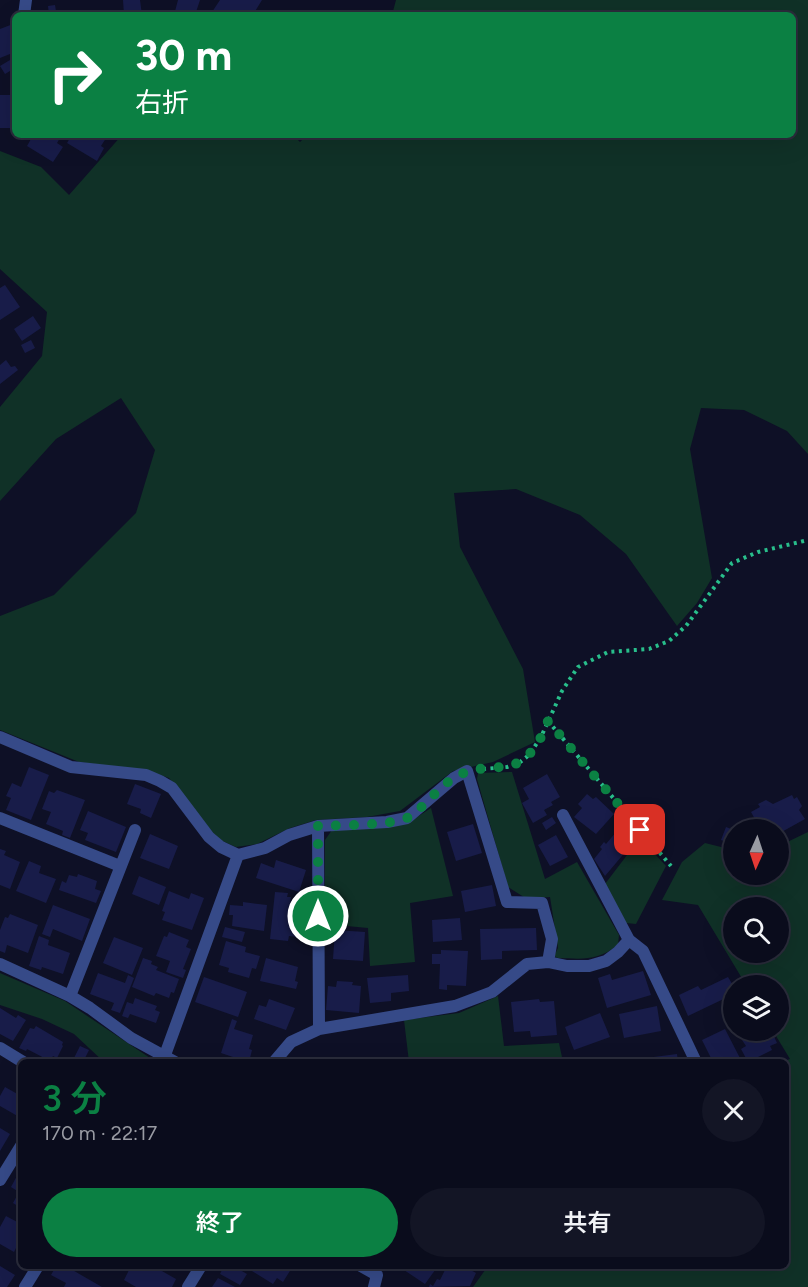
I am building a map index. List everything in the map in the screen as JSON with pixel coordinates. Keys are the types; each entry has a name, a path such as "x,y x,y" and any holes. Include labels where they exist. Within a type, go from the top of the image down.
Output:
{"street":[{"path":"0,737 71,767 146,776 160,782 172,788 209,837 221,847 238,855 265,848 289,835 318,826 387,822 407,818 454,778 467,771 507,902 542,903 552,939 548,962"},
{"path":"562,816 629,940 643,951 695,1059"},
{"path":"0,818 120,866"},
{"path":"318,826 319,1029"},
{"path":"70,996 135,830"},
{"path":"0,964 70,996 131,1038 170,1058 238,855"},
{"path":"280,1059 291,1041 319,1029 455,1006 492,992 527,964 548,962 567,966 589,966 606,962 629,940"},
{"path":"0,1048 18,1059"},
{"path":"1,1175 18,1150"},
{"path":"25,1287 36,1269"},
{"path":"188,1287 199,1269"}],"path":[{"path":"467,771 507,767 519,763 529,755 542,737 562,691 578,667 608,652 649,649 669,641 686,627 732,563 759,552 808,540"},
{"path":"548,721 671,866"}],"green space":[{"path":"396,0 808,0 808,454 787,431 744,410 701,408 690,449 712,578 697,603 677,626 626,554 580,515 516,489 454,493 460,547 523,669 535,742 493,762 453,771 400,811 367,817 316,820 290,828 257,844 236,847 218,839 169,778 149,771 79,762 0,730 0,616 54,595 136,513 155,450 121,398 56,439 0,501 0,407 42,356 47,312 0,269 0,151 41,167 69,195 119,138 296,138 300,142 304,138 796,138 796,12 393,12"},
{"path":"512,772 545,879 577,862 619,935 618,945 603,954 583,959 554,956 558,948 550,897 527,899 508,887 477,779 478,773"},
{"path":"431,808 453,896 410,903 415,962 370,966 368,928 325,924 325,840 332,830 411,821"},
{"path":"808,832 808,1287 473,1287 486,1269 789,1269 789,1235 791,1234 789,1230 790,1059 779,1041 789,1041 789,975 740,975 733,963 789,963 789,897 723,897 723,947 698,905 662,900 682,862 705,843 723,848 723,885 789,885 789,841"},
{"path":"640,838 666,866 636,924 626,923 605,884"},
{"path":"0,973 65,1001 152,1059 101,1059 74,1034 42,1019 0,1005"},
{"path":"498,996 504,1046 559,1043 562,1059 409,1059 404,1020 459,1013"}],"building":[{"path":"123,0 140,0 142,12 124,12"},
{"path":"178,0 200,0 196,12 175,12"},
{"path":"220,0 262,0 255,12 212,12"},
{"path":"55,5 56,11 61,10 61,12 49,12 48,6"},
{"path":"12,24 12,53 0,58 0,29"},
{"path":"12,59 12,70 5,74 0,66"},
{"path":"0,95 12,95 11,128 0,128"},
{"path":"28,138 60,138 57,143 63,147 53,162 27,146 31,139"},
{"path":"70,138 106,138 97,161 67,143"},
{"path":"5,285 20,307 0,320 0,288"},
{"path":"33,316 41,328 22,341 14,329"},
{"path":"31,340 35,348 25,353 21,345"},
{"path":"6,360 11,367 15,366 18,370 0,384 0,365"},
{"path":"29,767 49,775 31,820 6,810 11,798 6,796 12,783 21,787"},
{"path":"547,774 560,797 544,810 547,815 533,823 522,803 529,799 523,788"},
{"path":"135,784 161,794 151,818 140,813 141,809 127,804"},
{"path":"57,790 85,800 70,838 62,835 63,831 46,824 51,812 42,809 49,791 54,793"},
{"path":"587,794 593,799 596,797 614,814 596,834 574,817 582,808 578,804"},
{"path":"792,795 794,799 797,797 802,806 799,810 805,819 789,828 789,819 755,819 751,812 760,807 758,804 766,800 773,804"},
{"path":"88,811 126,827 116,852 85,840 88,833 80,830"},
{"path":"552,817 556,823 546,830 542,823"},
{"path":"473,824 482,853 456,861 447,832"},
{"path":"617,831 628,840 623,846 627,850 605,876 594,859 602,849 600,847 604,842 606,844"},
{"path":"150,834 178,846 169,869 140,858"},
{"path":"556,835 568,857 550,866 538,845"},
{"path":"0,849 6,851 4,855 20,862 10,889 0,885"},
{"path":"276,860 306,870 299,892 256,878 261,863 274,868"},
{"path":"29,861 41,866 39,873 56,879 46,903 16,891"},
{"path":"78,874 97,881 95,889 101,891 96,903 59,890 62,881 66,883 69,875 77,877"},
{"path":"139,876 166,887 159,905 132,894"},
{"path":"492,885 496,906 465,912 461,891"},
{"path":"169,891 189,899 191,893 204,898 192,930 162,920 165,912 162,911"},
{"path":"275,892 288,893 287,897 291,897 288,916 305,918 303,932 298,932 297,937 289,936 288,941 270,939"},
{"path":"243,902 267,905 264,931 232,926 233,915 229,915 230,905 243,906"},
{"path":"53,905 90,919 82,941 53,929 50,937 42,934"},
{"path":"10,914 38,925 28,953 7,945 5,953 0,951 0,930 5,917 8,918"},
{"path":"460,918 462,940 433,942 432,920"},
{"path":"225,927 245,932 242,942 222,937"},
{"path":"536,928 537,950 502,951 502,959 481,960 480,929"},
{"path":"335,930 365,932 363,961 333,959"},
{"path":"169,932 189,940 186,947 191,949 183,969 186,970 183,978 166,972 170,961 156,956 164,936 167,937"},
{"path":"39,936 49,940 48,945 70,953 63,974 42,967 41,970 29,966"},
{"path":"114,937 143,948 132,975 103,963"},
{"path":"226,941 246,947 245,952 260,956 256,969 252,968 249,978 228,972 229,968 219,965"},
{"path":"441,950 468,951 466,986 447,985 447,990 439,989 440,964 432,964 432,954 441,954"},
{"path":"143,958 152,961 151,964 158,967 156,970 179,979 174,993 171,992 169,998 156,993 154,996 132,987"},
{"path":"266,958 298,967 296,989 260,981"},
{"path":"643,971 651,995 607,1008 598,978 610,974 612,980"},
{"path":"98,973 125,983 128,975 134,978 120,1013 111,1010 114,1003 90,994"},
{"path":"408,975 409,991 391,993 391,1001 370,1003 367,978"},
{"path":"204,977 247,992 238,1017 195,1002"},
{"path":"723,979 723,999 688,1016 679,995 698,986 701,990"},
{"path":"337,981 353,982 352,985 361,986 359,1013 326,1010 328,986 336,987"},
{"path":"135,998 157,1006 155,1010 160,1012 156,1023 130,1014 128,1018 122,1016 127,1002 133,1004"},
{"path":"269,999 295,1008 286,1030 254,1019 259,1005 266,1007"},
{"path":"539,999 540,1002 554,1001 557,1035 531,1037 530,1031 514,1032 511,1002"},
{"path":"657,1006 661,1031 624,1038 619,1014"},
{"path":"0,1008 16,1018 18,1015 26,1020 13,1041 0,1034"},
{"path":"600,1013 610,1037 574,1050 565,1027"},
{"path":"232,1019 237,1021 234,1029 253,1035 249,1049 252,1050 250,1058 239,1059 221,1053"},
{"path":"36,1026 63,1042 57,1058 53,1056 51,1059 46,1059 27,1049 26,1051 19,1048 30,1028 34,1029"},
{"path":"723,1030 723,1041 731,1041 740,1059 712,1059 702,1040"},
{"path":"743,1041 776,1041 777,1043 770,1046 772,1050 754,1059 746,1059 741,1049 746,1046"},
{"path":"80,1046 89,1050 84,1059 74,1059"},
{"path":"677,1054 678,1059 646,1059"},
{"path":"5,1087 18,1094 18,1116 0,1106 0,1096"},
{"path":"0,1128 10,1134 0,1151"},
{"path":"18,1174 18,1191 11,1187"},
{"path":"18,1194 18,1206 13,1203"},
{"path":"6,1216 18,1222 18,1250 16,1248 14,1252 0,1244 0,1227"},
{"path":"0,1266 15,1275 7,1287 0,1287"},
{"path":"54,1269 67,1271 71,1269 102,1287 64,1287 66,1283 51,1275"},
{"path":"130,1269 158,1269 176,1279 172,1287 136,1287 124,1280"},
{"path":"222,1269 238,1269 247,1274 240,1285 220,1274"},
{"path":"254,1269 291,1269 283,1282 277,1278 273,1284 252,1271"},
{"path":"402,1269 436,1269 425,1284"},
{"path":"446,1269 469,1269 476,1273 470,1286 429,1287 430,1284 433,1286 437,1279 440,1280"},
{"path":"218,1278 235,1287 212,1287"}],"route":[{"path":"318,916 318,826 387,822 407,818 454,778 467,771 507,767 519,763 529,755 542,737 548,721 640,830"}]}
